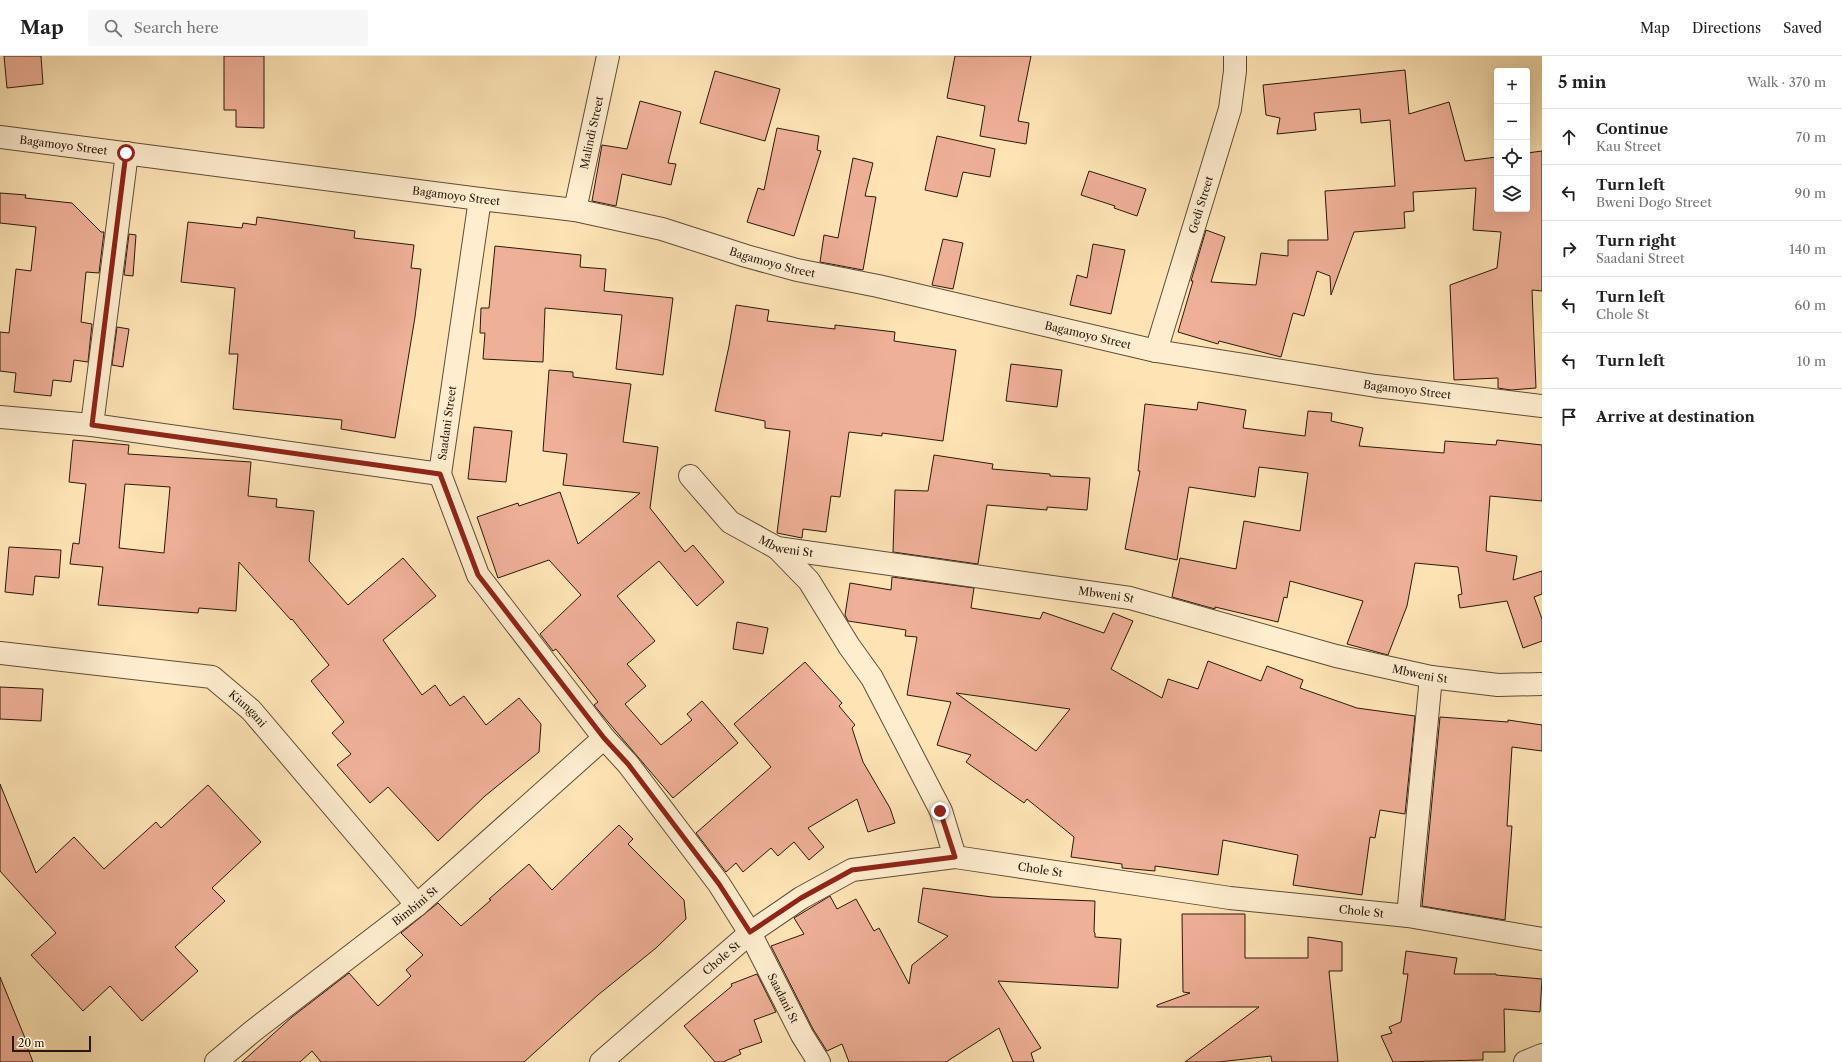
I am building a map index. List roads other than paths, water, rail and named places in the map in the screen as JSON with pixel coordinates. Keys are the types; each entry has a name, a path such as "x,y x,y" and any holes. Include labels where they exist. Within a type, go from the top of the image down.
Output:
{"street":[{"name":"Malindi Street","path":"575,210 608,56"},
{"name":"Gedi Street","path":"1156,351 1230,109 1235,72 1235,56"},
{"name":"Bagamoyo Street","path":"0,137 575,210 662,229 746,256 797,270 878,286 1156,351 1376,386 1542,406"},
{"path":"92,425 126,153"},
{"name":"Saadani Street","path":"480,199 440,474 478,575 604,738 628,764 710,872 750,932"},
{"path":"0,417 92,425 440,474"},
{"name":"Mbweni St","path":"690,476 730,522 777,548 1130,598 1336,656 1431,678 1498,684 1542,684"},
{"path":"777,548 809,581 849,646 872,678 940,811 955,857"},
{"name":"Kiungani","path":"0,653 212,677 251,710 418,905"},
{"path":"1408,916 1431,678"},
{"name":"Bimbini St","path":"216,1062 253,1030 418,905 604,738"},
{"name":"Chole St","path":"601,1062 750,932 801,898 852,870 955,857 1230,898 1408,916 1542,939"},
{"name":"Saadani St","path":"750,932 802,1035 819,1062"},
{"path":"1526,1062 1542,1055"}]}
